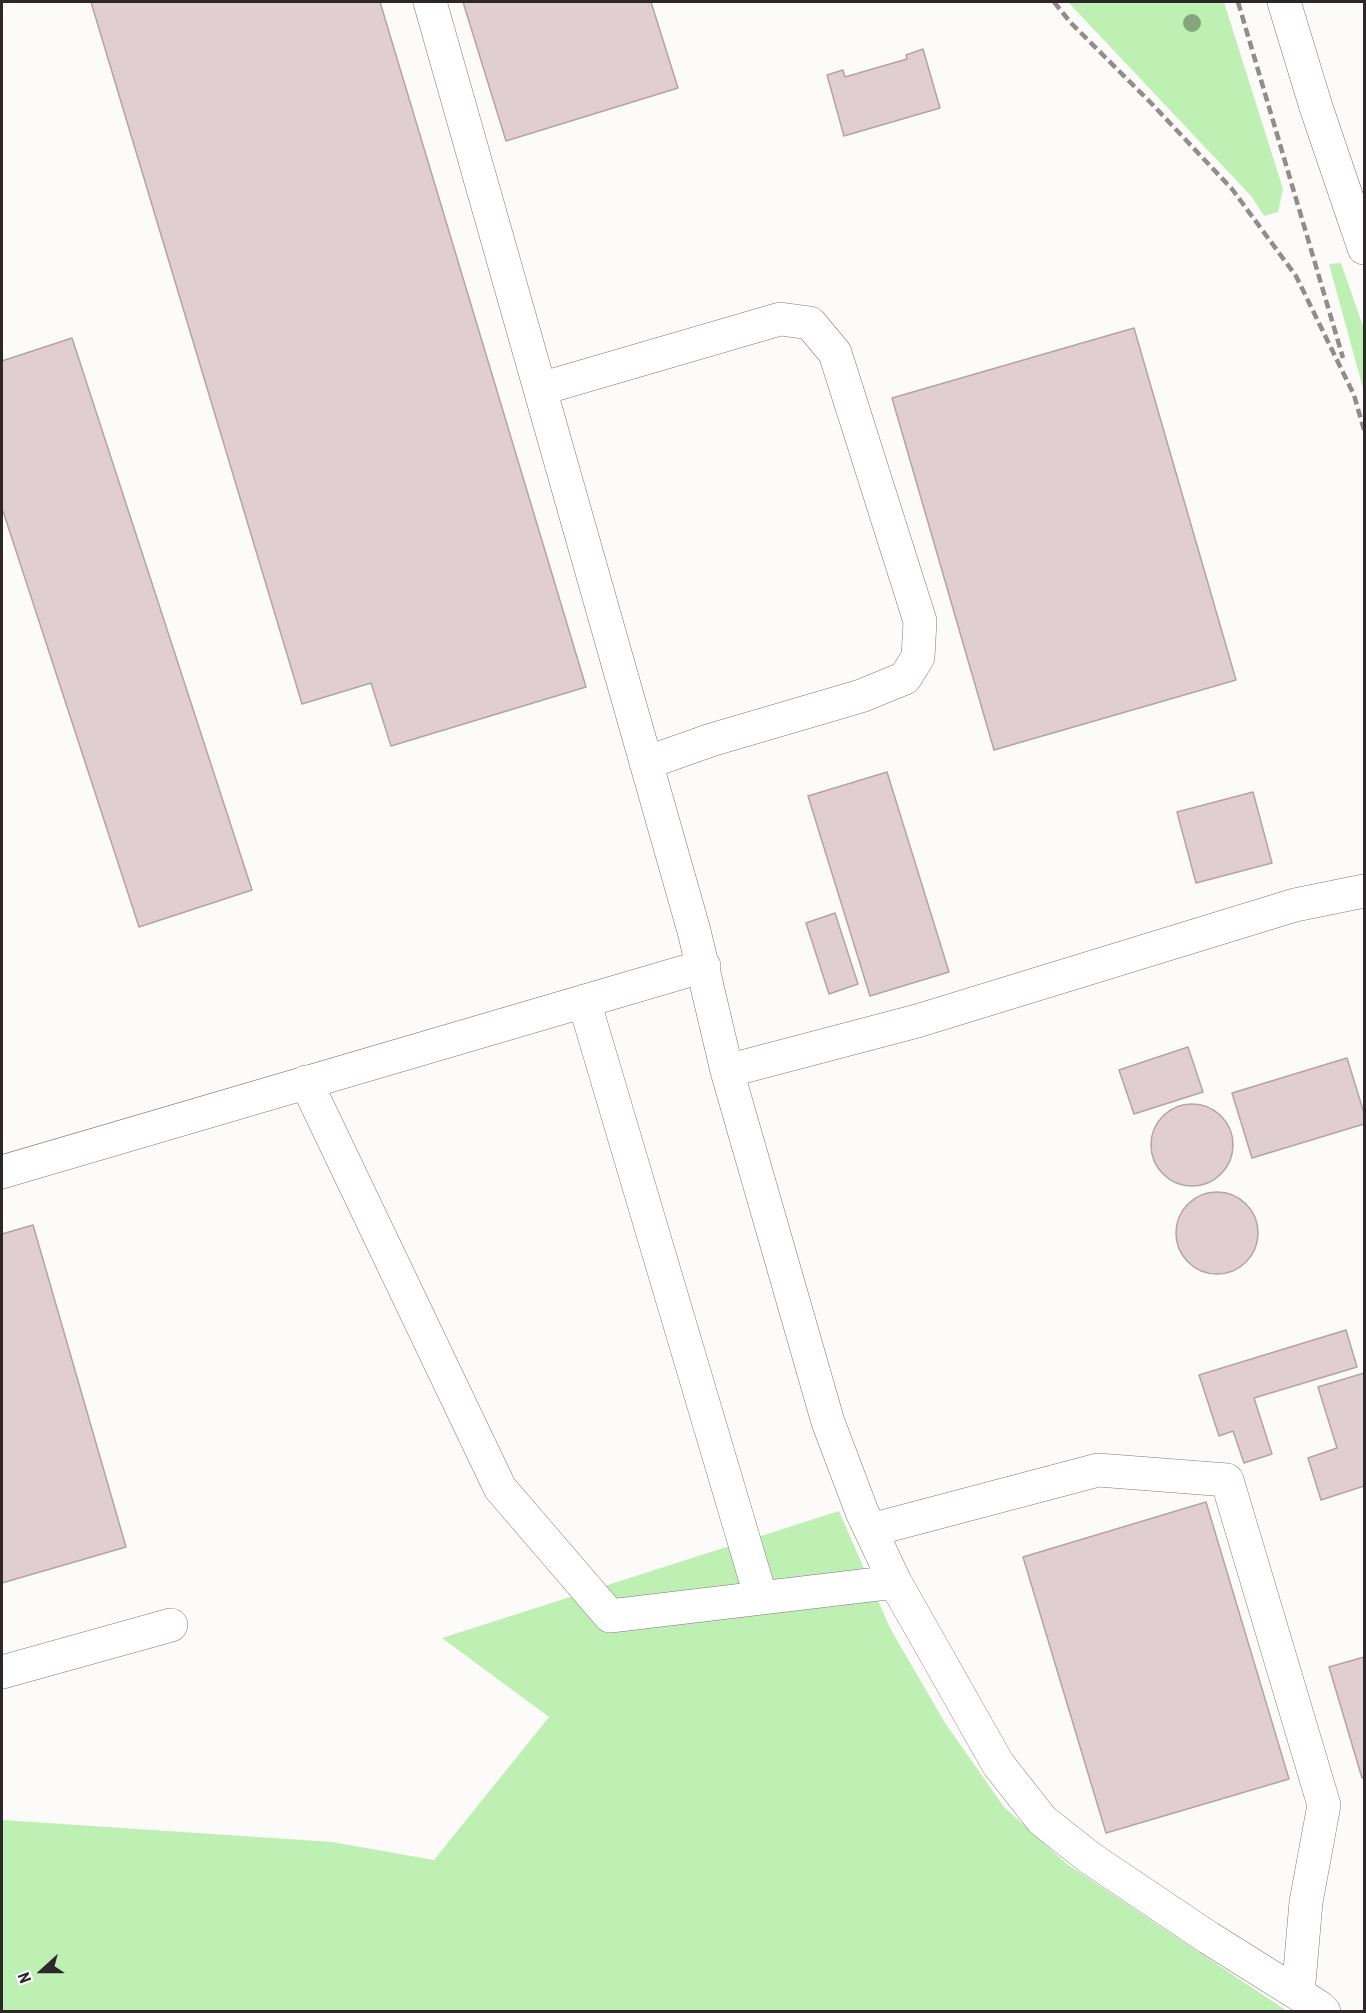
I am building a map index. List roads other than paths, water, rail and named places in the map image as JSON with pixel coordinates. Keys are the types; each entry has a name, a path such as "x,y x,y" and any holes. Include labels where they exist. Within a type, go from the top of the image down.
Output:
{"lane":[{"path":"430,2 704,966 727,1071 828,1422 871,1530 895,1582 998,1764 1042,1820 1100,1865 1311,2003"},
{"path":"1284,2 1316,107 1365,248"},
{"path":"540,389 780,319 810,322 835,353 920,621 918,657 905,678 861,696 711,740 646,763"},
{"path":"727,1071 917,1022 1295,904 1365,891"},
{"path":"2,1173 704,966"},
{"path":"584,1001 761,1598"},
{"path":"306,1082 500,1488 610,1616 895,1582"},
{"path":"871,1530 1098,1470 1227,1480 1324,1805 1306,1902 1311,2003"},
{"path":"2,1672 171,1625"}],"railway":[{"path":"1054,2 1071,23 1232,189 1296,276 1354,395 1364,430"},
{"path":"1238,2 1343,358"}]}
